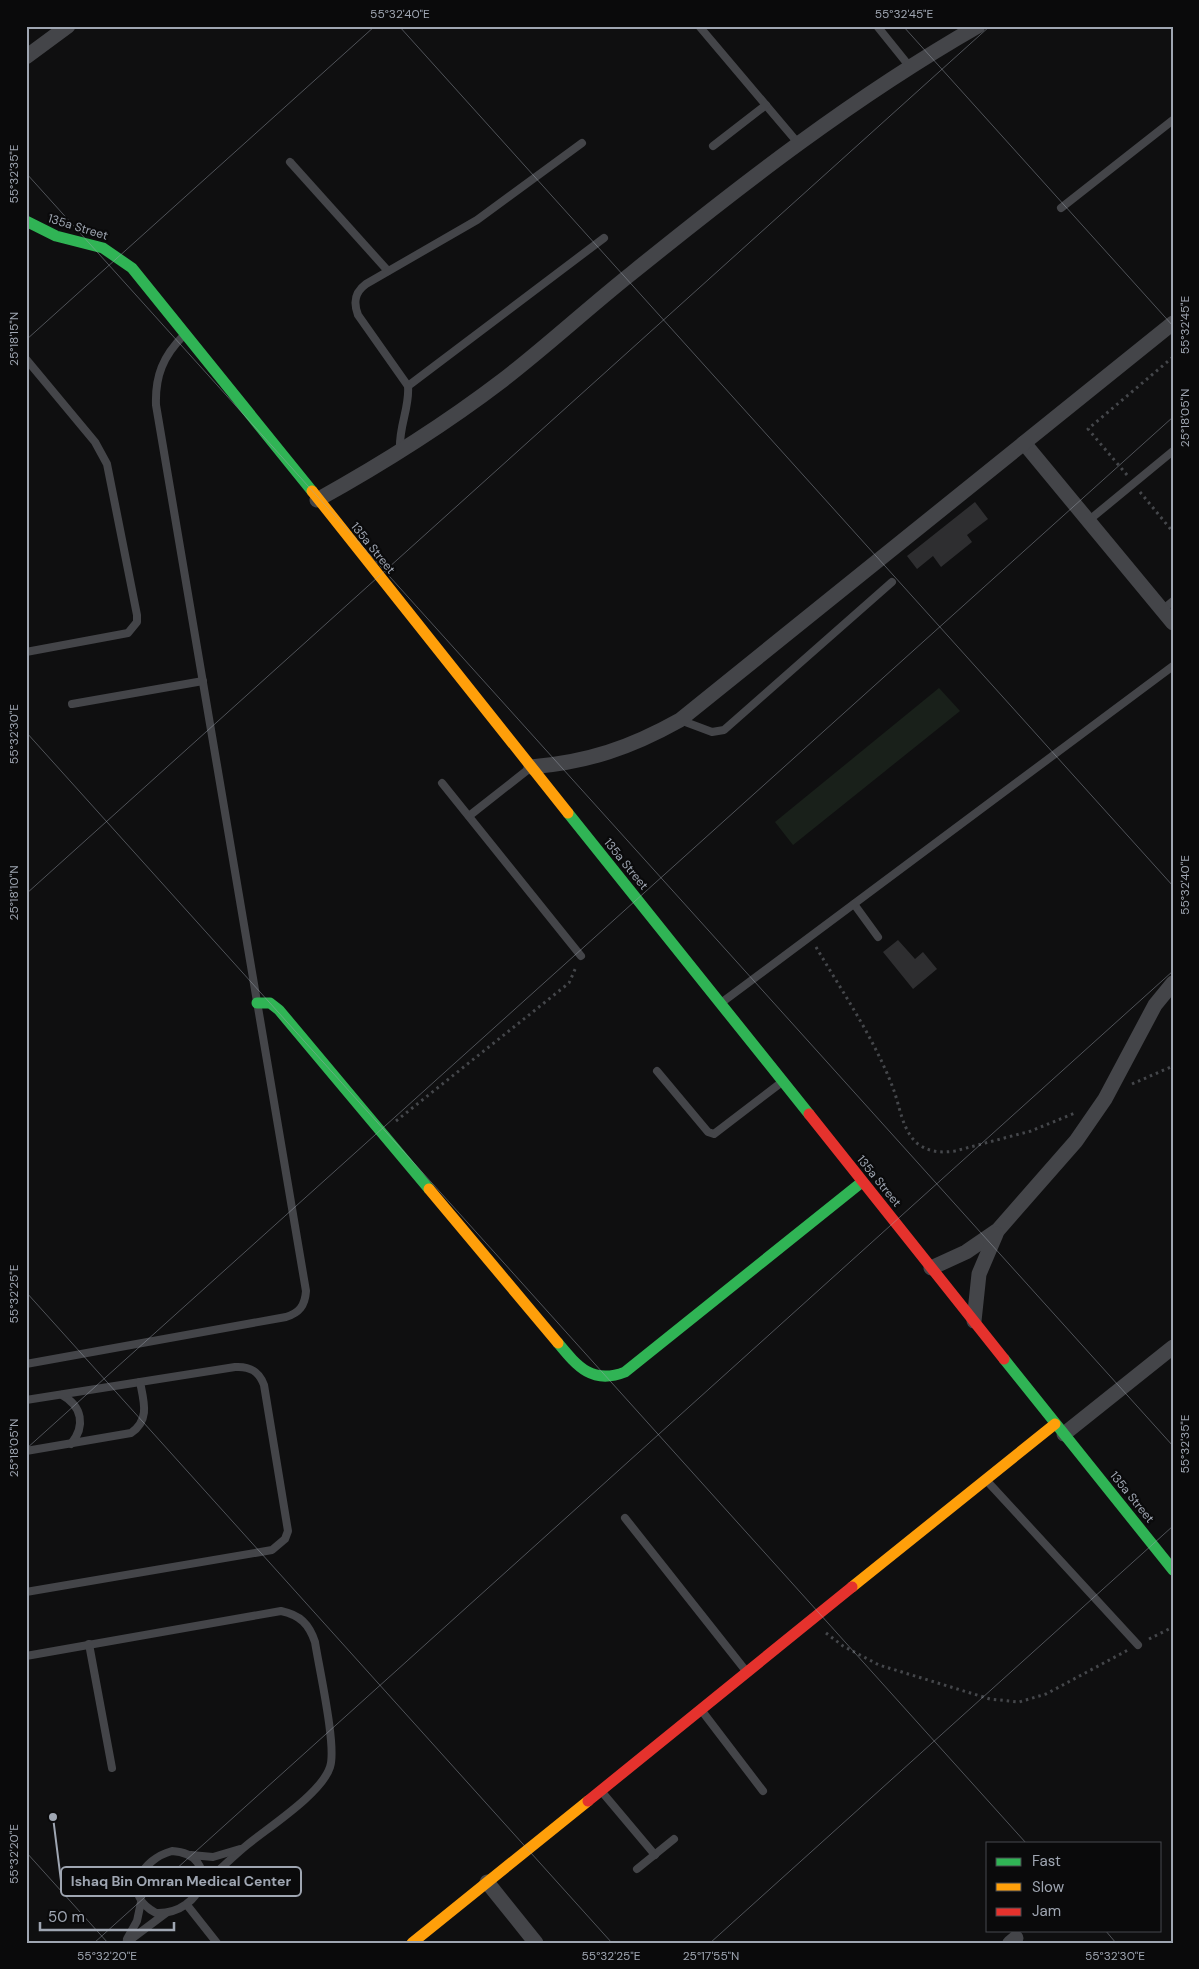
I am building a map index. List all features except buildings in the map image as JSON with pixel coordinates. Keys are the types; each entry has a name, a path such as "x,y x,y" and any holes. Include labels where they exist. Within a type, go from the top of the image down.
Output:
{"street":[{"path":"26,57 68,26"},
{"path":"317,500 400,452 460,413 629,275 798,143 910,68 978,26"},
{"name":"135a Street","path":"26,221 42,232 63,239 84,241 104,248 122,258 140,276 1173,1570"},
{"path":"531,767 566,764 608,754 645,739 680,720 1173,323"},
{"path":"1024,443 1088,521 1167,605 1173,623"},
{"path":"974,1321 978,1274 986,1251 998,1230 1076,1142 1105,1100 1155,1005 1173,983"},
{"path":"257,1003 270,1003 279,1010 582,1370 594,1377 608,1378 622,1375 633,1367 862,1182"},
{"path":"931,1268 966,1252 998,1230"},
{"path":"412,1943 986,1480 1173,1347"},
{"path":"487,1882 536,1943"}],"lane":[{"path":"699,26 798,143"},
{"path":"876,26 910,68"},
{"path":"713,146 766,105"},
{"path":"1061,208 1173,120"},
{"path":"400,452 401,423 409,398 408,386 355,308 356,294 361,288 388,271 482,216 582,143"},
{"path":"290,162 388,271"},
{"path":"408,386 604,238"},
{"path":"26,1364 294,1315 301,1309 306,1291 156,406 155,385 161,365 171,348 186,334"},
{"path":"26,359 96,442 107,464 137,622 128,633 26,652"},
{"path":"1088,521 1173,451"},
{"path":"680,720 712,732 724,730 892,582"},
{"path":"720,1004 1173,666"},
{"path":"72,704 203,681"},
{"path":"468,816 531,767"},
{"path":"442,783 581,956"},
{"path":"854,904 878,937"},
{"path":"657,1071 708,1132 714,1134 782,1082"},
{"path":"26,1400 235,1367 251,1368 257,1372 264,1386 288,1523 285,1539 272,1550 26,1592"},
{"path":"26,1451 123,1435 138,1428 145,1413 140,1382"},
{"path":"62,1395 77,1407 80,1417 77,1436 71,1444"},
{"path":"986,1480 1138,1645"},
{"path":"625,1518 748,1672"},
{"path":"26,1656 269,1612 287,1612 304,1620 311,1630 315,1642 331,1746 330,1766 323,1781 246,1846 199,1889 187,1905 166,1913 125,1943"},
{"path":"89,1644 112,1768"},
{"path":"701,1710 763,1791"},
{"path":"600,1790 655,1854"},
{"path":"637,1869 674,1839"},
{"path":"125,1943 137,1921 141,1902 138,1894 139,1880 146,1866 153,1859 172,1851 214,1857 246,1846"},
{"path":"191,1855 201,1869 199,1889"},
{"path":"141,1902 156,1913 166,1913"},
{"path":"187,1905 217,1943"}],"path":[{"path":"1173,357 1088,429 1173,532"},
{"path":"810,937 879,1057 909,1134 918,1144 929,1150 942,1153 955,1151 1031,1131 1105,1100 1134,1082 1173,1066"},
{"path":"382,1132 569,983 581,956"},
{"path":"812,1620 844,1646 879,1665 1004,1702 1033,1700 1173,1627"}],"shaded area":[{"path":"939,688 960,711 793,845 775,822"}],"traffic: fast":[{"path":"26,221 56,236 103,248 132,268 312,491"},
{"path":"568,813 809,1114"},
{"path":"257,1003 270,1003 279,1010 429,1189"},
{"path":"558,1343 579,1366 594,1375 603,1376 625,1372 862,1182"},
{"path":"1004,1359 1173,1570"}],"traffic: slow":[{"path":"312,491 568,813"},
{"path":"429,1189 558,1343"},
{"path":"852,1587 1055,1424"},
{"path":"412,1943 588,1801"}],"traffic: jam":[{"path":"809,1114 1004,1359"},
{"path":"588,1801 852,1587"}],"place":[{"name":"Ishaq Bin Omran Medical Center","path":"53,1817"}]}
